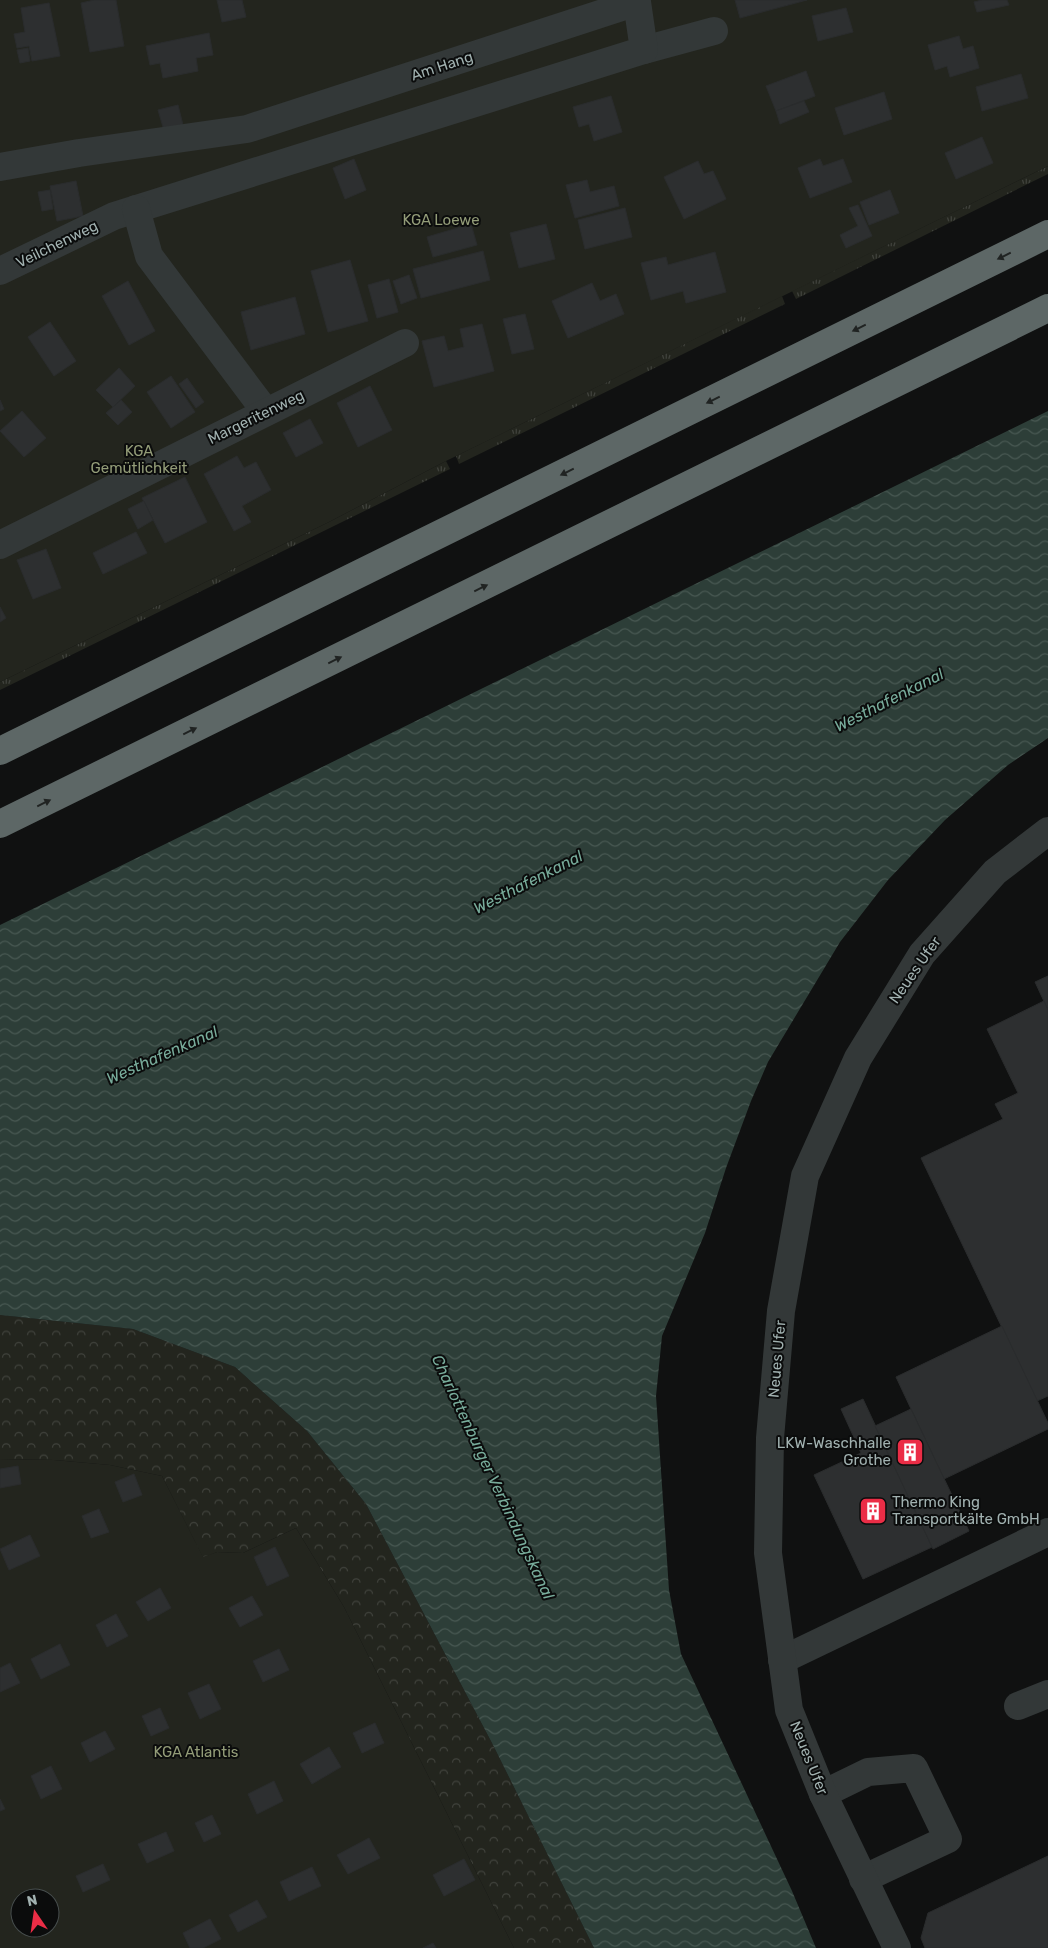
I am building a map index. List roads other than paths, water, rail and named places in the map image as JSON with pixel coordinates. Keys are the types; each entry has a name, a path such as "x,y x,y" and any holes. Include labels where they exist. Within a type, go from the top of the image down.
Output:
{"highway":[{"path":"0,751 1048,234"},
{"path":"0,824 1048,308"}],"street":[{"name":"Am Hang","path":"0,167 89,151 247,129 638,2 644,50"},
{"name":"Veilchenweg","path":"0,271 125,212 644,50 714,31"},
{"path":"125,212 149,256 266,412"},
{"name":"Margeritenweg","path":"0,544 405,343"},
{"name":"Neues Ufer","path":"896,1948 823,1794 789,1710 768,1552 770,1438 781,1310 805,1176 858,1058 922,954 995,872 1048,831"},
{"path":"782,1660 1048,1532"},
{"path":"1018,1706 1048,1694"},
{"path":"823,1794 868,1772 914,1768 948,1839 863,1879"}],"water":[{"path":"1048,411 1048,738 1008,765 945,820 888,880 840,942 768,1062 726,1168 705,1233 662,1336 656,1396 669,1590 681,1654 792,1891 816,1948 594,1948 493,1745 366,1504 307,1431 235,1367 133,1329 0,1315 0,925"}],"place":[{"name":"LKW-Waschhalle Grothe","path":"910,1452"},
{"name":"Thermo King Transportkälte GmbH","path":"873,1511"}],"park label":[{"name":"KGA Loewe","path":"441,220"},
{"name":"KGA Gemütlichkeit","path":"139,460"},
{"name":"KGA Atlantis","path":"196,1752"}],"water label":[{"name":"Westhafenkanal","path":"889,700"},
{"name":"Westhafenkanal","path":"528,882"},
{"name":"Westhafenkanal","path":"162,1055"},
{"name":"Charlottenburger Verbindungskanal","path":"493,1477"}]}
